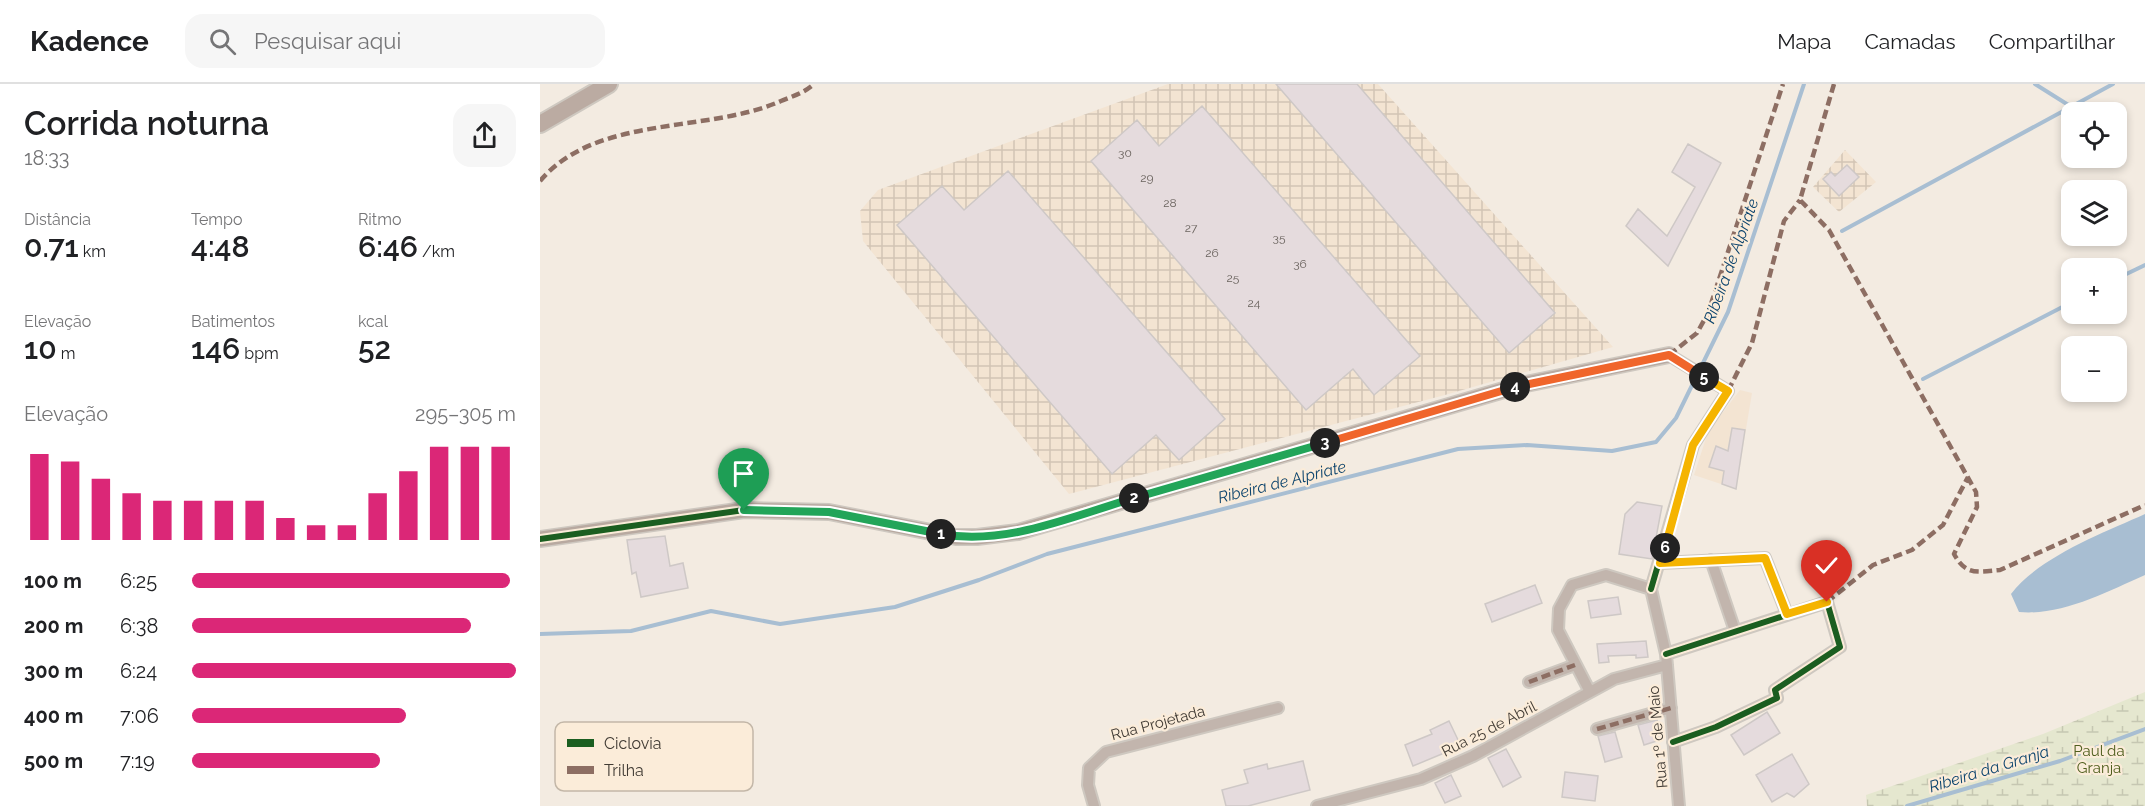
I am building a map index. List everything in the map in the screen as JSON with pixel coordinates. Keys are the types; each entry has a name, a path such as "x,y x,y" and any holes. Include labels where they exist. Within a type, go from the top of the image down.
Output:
{"main road":[{"path":"540,112 587,84"},
{"path":"540,124 609,84"}],"street":[{"path":"540,539 744,510 829,512 956,537 1018,532 1521,385 1669,355 1728,391 1693,445 1651,589 1667,659"},
{"path":"1660,563 1765,558 1787,614"},
{"path":"1712,560 1735,631"},
{"path":"1590,692 1558,630 1559,609 1572,585 1606,575 1651,589"},
{"name":"Rua 25 de Abril","path":"1317,806 1421,779 1473,756 1614,678 1735,631 1827,602 1840,647 1775,690 1777,698 1716,727 1673,742"},
{"name":"Rua 1º de Maio","path":"1667,659 1679,806"},
{"path":"1529,682 1575,664"},
{"name":"Rua Projetada","path":"1094,806 1088,785 1089,768 1106,752 1278,708"},
{"path":"1597,729 1671,708"}],"shaded area":[{"path":"1168,84 1378,84 1613,347 1445,395 1069,494 863,241 860,211 878,190"},
{"path":"1845,150 1876,182 1839,212 1813,187"},
{"path":"1740,390 1752,393 1736,489 1694,475 1708,432"}],"green space":[{"name":"Paul da Granja","path":"2145,692 2145,806 1867,806 1866,795 2043,734"}],"water":[{"path":"2145,514 2145,575 2067,607 2019,612 2011,594 2038,569 2073,547"}],"building":[{"path":"1276,84 1357,84 1555,313 1509,353"},
{"path":"1202,106 1420,356 1374,395 1353,369 1306,410 1091,161 1137,120 1159,146"},
{"path":"1688,144 1721,163 1668,266 1626,226 1638,209 1667,236 1695,187 1672,172"},
{"path":"1847,165 1859,177 1839,196 1823,179 1831,172 1835,176"},
{"path":"1008,171 1225,419 1179,460 1156,435 1112,474 897,225 942,186 964,210"},
{"path":"1732,428 1745,430 1736,489 1722,484 1724,471 1709,467 1716,446 1728,451"},
{"path":"1637,502 1662,506 1652,559 1619,554 1625,514"},
{"path":"665,536 670,566 683,563 688,588 641,597 636,572 632,574 627,540"},
{"path":"1535,585 1542,603 1492,622 1485,604"},
{"path":"1618,597 1621,614 1591,618 1588,601"},
{"path":"1646,641 1648,657 1608,656 1609,662 1599,663 1597,644"},
{"path":"1767,712 1780,733 1744,755 1731,735"},
{"path":"1657,720 1663,739 1644,745 1638,725"},
{"path":"1449,721 1461,746 1413,766 1405,745 1432,734 1430,730"},
{"path":"1615,732 1622,757 1605,762 1598,736"},
{"path":"1506,749 1521,777 1503,787 1488,758"},
{"path":"1792,754 1809,784 1794,797 1787,793 1772,802 1756,775"},
{"path":"1303,761 1310,790 1248,806 1226,806 1222,790 1248,783 1244,770 1267,764 1268,769"},
{"path":"1565,772 1598,776 1595,801 1562,797"},
{"path":"1451,775 1461,796 1445,803 1435,783"}],"waterway":[{"name":"Ribeira de Alpriate","path":"540,634 631,631 711,611 780,624 895,607 979,580 1047,554 1458,449 1527,445 1612,451 1656,442 1676,418 1728,312 1804,84"},
{"path":"2035,84 2064,102"},
{"path":"1842,231 2113,84"},
{"path":"2127,274 2145,265"},
{"path":"1923,379 2061,308"},
{"name":"Ribeira da Granja","path":"1907,806 2060,761 2145,729"}],"marked path":[{"path":"540,181 564,160 591,145 654,128 751,111 798,94 814,84"},
{"path":"1669,355 1697,333 1708,313 1783,84"},
{"path":"1834,84 1800,200 1829,230 1976,492 1977,507 1954,554 1958,561 1973,571 2000,570 2145,505"},
{"path":"1728,391 1752,343 1784,221 1800,200"},
{"path":"1827,602 1873,565 1912,550 1943,525 1968,477"},
{"path":"1529,682 1575,665"},
{"path":"1597,729 1671,708"}],"cycle path":[{"path":"540,539 744,510 829,512 956,537 1018,532 1521,385 1669,355 1728,391 1693,445 1651,589"},
{"path":"1666,654 1827,602 1840,647 1775,690 1777,698 1716,727 1673,742"}],"route":[{"path":"744,510 829,512 888,521 956,537 1018,532 1521,385 1669,355 1728,391 1693,445 1660,563 1765,558 1787,614 1827,602"}]}
